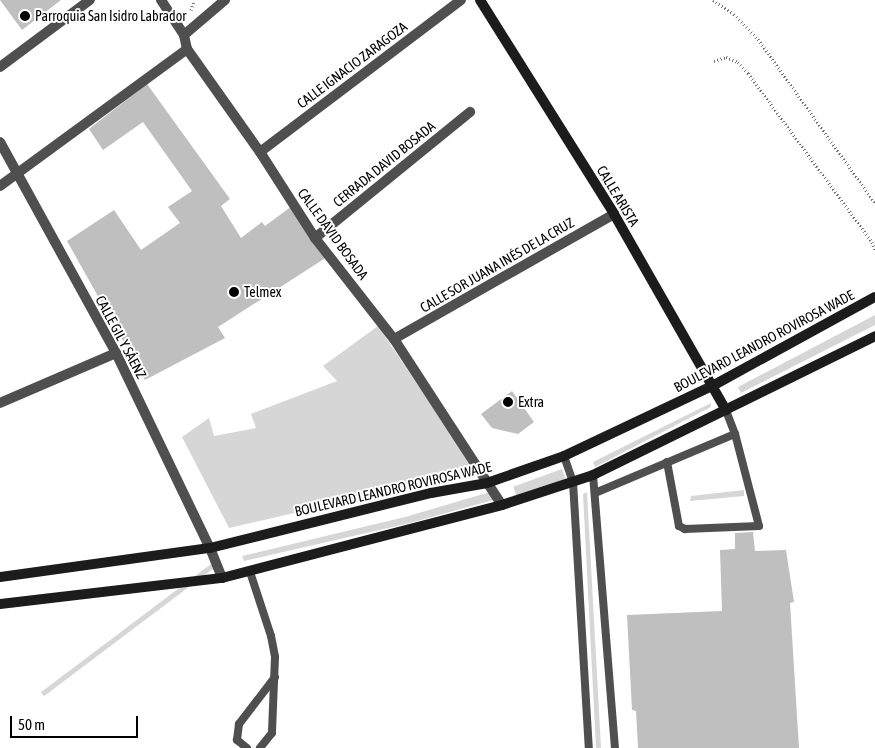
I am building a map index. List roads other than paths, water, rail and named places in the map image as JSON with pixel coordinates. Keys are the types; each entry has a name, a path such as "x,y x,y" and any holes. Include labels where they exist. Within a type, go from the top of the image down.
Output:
{"main road":[{"name":"CALLE ARISTA","path":"480,0 614,214 714,385 726,410"},
{"name":"BOULEVARD LEANDRO ROVIROSA WADE","path":"0,576 210,548 431,493 487,483 564,456 714,385 875,297"},
{"path":"0,604 222,578 502,505 593,474 875,336"}],"street":[{"path":"0,67 90,0"},
{"name":"CALLE DAVID BOSADA","path":"161,0 184,35 187,49 260,152 315,238 394,339 502,505"},
{"path":"184,35 225,0"},
{"name":"CALLE IGNACIO ZARAGOZA","path":"260,152 461,0"},
{"path":"0,186 187,49"},
{"name":"CERRADA DAVID BOSADA","path":"315,238 470,112"},
{"name":"CALLE GIL Y SÁENZ","path":"0,142 116,353 210,548 222,578"},
{"name":"CALLE SOR JUANA INÉS DE LA CRUZ","path":"394,339 614,214"},
{"path":"0,404 116,353"}],"lane":[{"path":"667,462 679,526 685,529 759,526 735,434 726,410"},
{"path":"594,493 735,434"},
{"path":"564,456 573,482 589,748"},
{"path":"593,474 615,748"},
{"path":"250,572 271,636 275,657 272,733 260,748"},
{"path":"247,748 237,740 239,724 275,677"}],"place":[{"name":"Parroquia San Isidro Labrador","path":"25,16"},
{"name":"Telmex","path":"234,292"},
{"name":"Extra","path":"508,402"}]}
